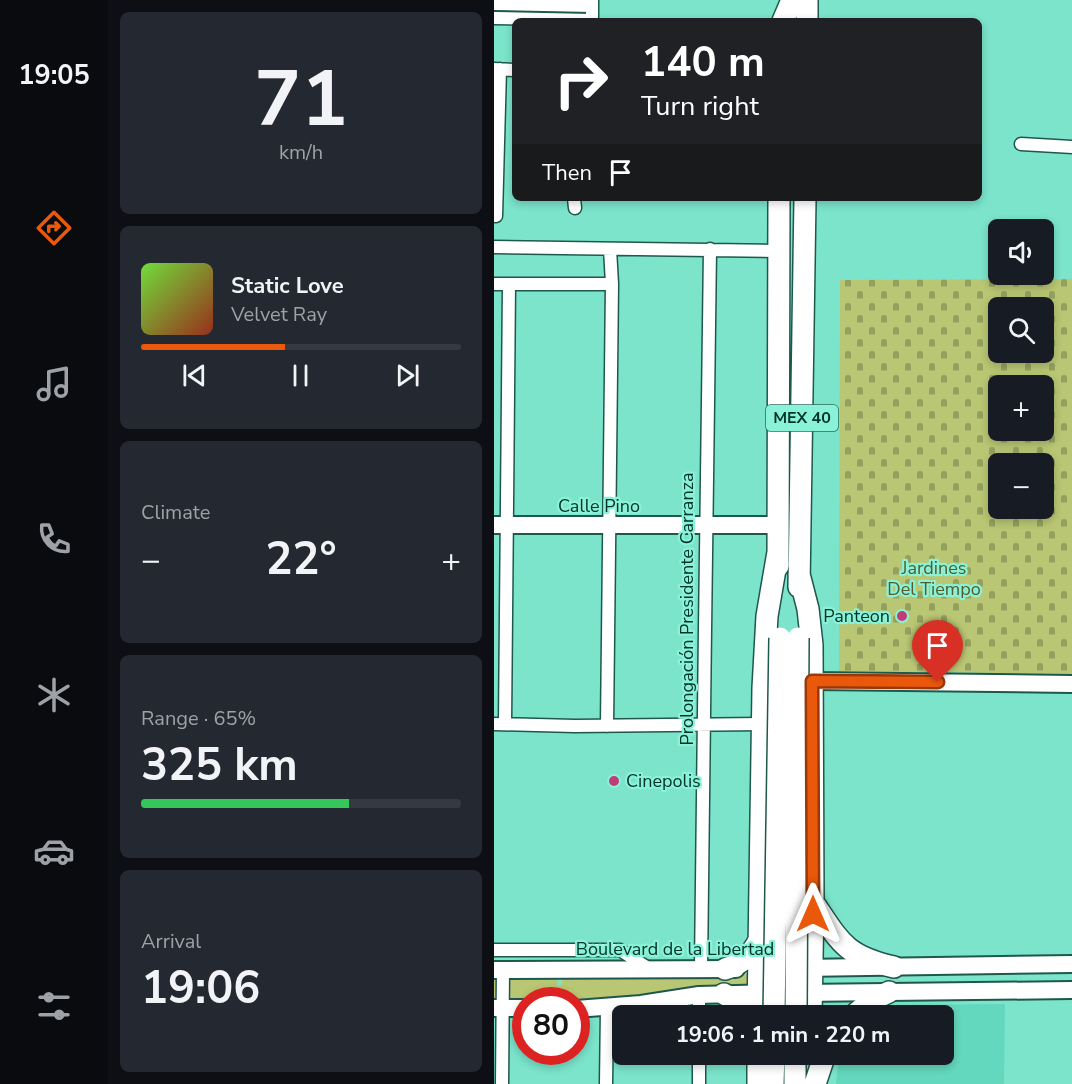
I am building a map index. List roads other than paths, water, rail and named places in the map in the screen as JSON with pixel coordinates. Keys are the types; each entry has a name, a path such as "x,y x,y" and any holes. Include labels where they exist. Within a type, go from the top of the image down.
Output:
{"highway":[{"path":"780,0 781,18"},
{"path":"783,18 792,0"},
{"path":"807,0 807,18"},
{"name":"MEX 40","path":"779,201 778,552 789,638 796,1005"},
{"name":"MEX 40","path":"774,1005 789,638 799,574 805,201"},
{"path":"758,1005 762,724 767,616 778,552"},
{"path":"799,574 810,624 812,681 811,1005"},
{"path":"725,969 748,957 759,934 767,931 784,932 800,926 813,908"},
{"path":"813,908 848,950 867,960 894,967"},
{"path":"866,1005 888,992"},
{"path":"724,994 742,1005"},
{"path":"758,1065 758,1084"},
{"path":"773,1084 774,1065"},
{"path":"795,1065 795,1084"},
{"path":"810,1084 811,1065"},
{"path":"815,1084 821,1065"}],"street":[{"path":"494,4 592,3"},
{"path":"549,5 549,18"},
{"path":"494,18 512,18"},
{"path":"496,216 497,69 512,70"},
{"path":"1021,144 1073,147"},
{"path":"494,247 778,251"},
{"path":"607,726 612,284 610,249"},
{"name":"Prolongación Presidente Carranza","path":"701,969 705,724 704,525 710,249"},
{"path":"494,284 612,284"},
{"path":"509,284 501,525 500,724 607,726 762,724"},
{"name":"Calle Pino","path":"501,525 778,525"},
{"path":"812,681 1073,684"},
{"path":"494,950 620,950 648,968"},
{"name":"Boulevard de la Libertad","path":"499,970 1073,964"},
{"path":"499,970 502,1084"},
{"path":"590,1009 724,994 1073,990"},
{"path":"700,996 700,1005"},
{"path":"606,1084 607,1008"},
{"path":"699,1065 699,1084"}],"place":[{"name":"Panteon","path":"902,616"},
{"name":"Cinepolis","path":"614,781"}],"park label":[{"name":"Jardines Del Tiempo","path":"934,578"}]}
